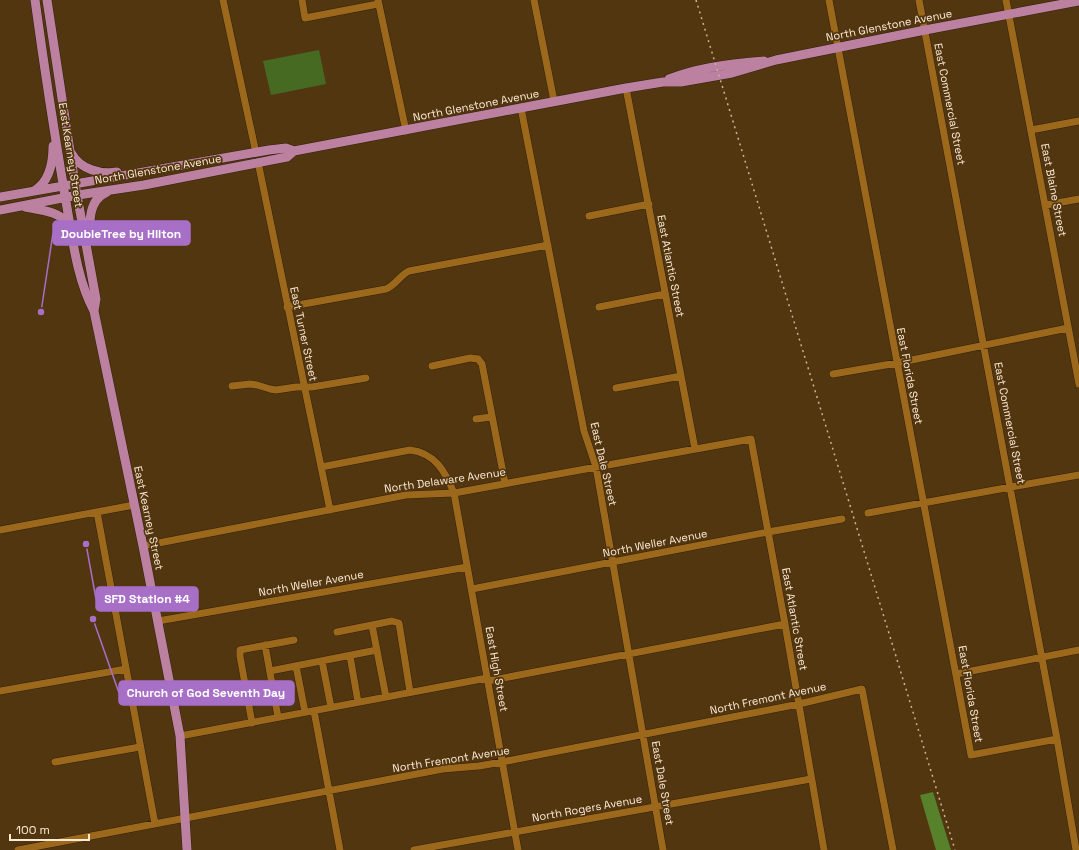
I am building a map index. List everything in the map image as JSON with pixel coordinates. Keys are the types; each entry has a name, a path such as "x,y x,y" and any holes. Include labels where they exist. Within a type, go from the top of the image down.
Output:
{"main road":[{"name":"East Kearney Street","path":"35,0 70,225 84,289 94,311 143,546 180,736 187,850"},
{"name":"East Kearney Street","path":"47,0 75,184 96,300 94,311"},
{"name":"North Glenstone Avenue","path":"0,197 256,153 406,131 663,82 678,76 706,69 749,62 776,60 1079,1"},
{"path":"32,192 44,182 50,169 53,156 41,74 40,35"},
{"name":"North Glenstone Avenue","path":"0,210 287,157 290,149"},
{"path":"71,153 75,160 80,164 90,169 107,173 169,163 193,164"},
{"path":"217,170 222,165 250,159 256,153"},
{"path":"88,261 92,250 89,225 93,208 100,196 114,190"},
{"path":"20,206 53,212 64,218 70,225"}],"street":[{"path":"223,0 256,153"},
{"path":"302,0 305,18 378,2 406,131"},
{"path":"534,0 554,102"},
{"name":"East Florida Street","path":"829,0 896,363 971,755 1058,739"},
{"name":"East Commercial Street","path":"919,0 1058,739 1076,850"},
{"name":"East Blaine Street","path":"1006,0 1079,384"},
{"name":"East Atlantic Street","path":"626,88 695,449"},
{"name":"East Dale Street","path":"521,108 584,431 596,467 664,850"},
{"path":"1031,130 1079,121"},
{"name":"East Turner Street","path":"258,162 330,510"},
{"path":"1046,205 1079,199"},
{"path":"589,216 649,204"},
{"path":"288,307 386,289 393,285 403,274 409,271 548,245"},
{"path":"599,307 665,294"},
{"path":"833,374 984,346 1068,328"},
{"path":"432,366 480,357 505,483"},
{"path":"616,388 681,376"},
{"path":"232,386 246,384 258,385 273,390 296,387 312,387 366,378"},
{"path":"476,420 491,417"},
{"name":"East Atlantic Street","path":"751,439 824,850"},
{"name":"North Delaware Avenue","path":"143,546 406,496 454,493 751,439"},
{"name":"East High Street","path":"321,467 395,452 410,450 420,451 439,464 449,480 454,493 472,589 518,850"},
{"path":"868,514 1010,486 1079,475"},
{"path":"0,530 134,505"},
{"path":"97,512 155,824"},
{"name":"North Weller Avenue","path":"472,589 842,519"},
{"name":"North Weller Avenue","path":"158,621 467,566"},
{"path":"337,632 392,621 399,623 410,692"},
{"path":"180,736 410,692 785,624"},
{"path":"372,625 386,697"},
{"path":"252,723 239,652 240,650 294,640"},
{"path":"265,645 278,717"},
{"path":"270,671 377,650"},
{"path":"956,674 1079,650"},
{"path":"350,656 358,702"},
{"path":"322,661 332,707"},
{"path":"296,666 305,712"},
{"path":"0,691 126,669"},
{"name":"North Fremont Avenue","path":"18,850 443,769 479,766 502,762 799,704 862,689 893,850"},
{"path":"314,710 340,850"},
{"path":"55,762 140,747"},
{"name":"North Rogers Avenue","path":"414,850 811,779"}],"green space":[{"path":"319,50 326,84 271,95 263,61"},
{"path":"933,792 951,850 936,850 920,795"}],"railway":[{"path":"696,0 955,850"}],"place":[{"name":"DoubleTree by Hilton","path":"41,312"},
{"name":"SFD Station #4","path":"86,544"},
{"name":"Church of God Seventh Day","path":"93,619"}]}
